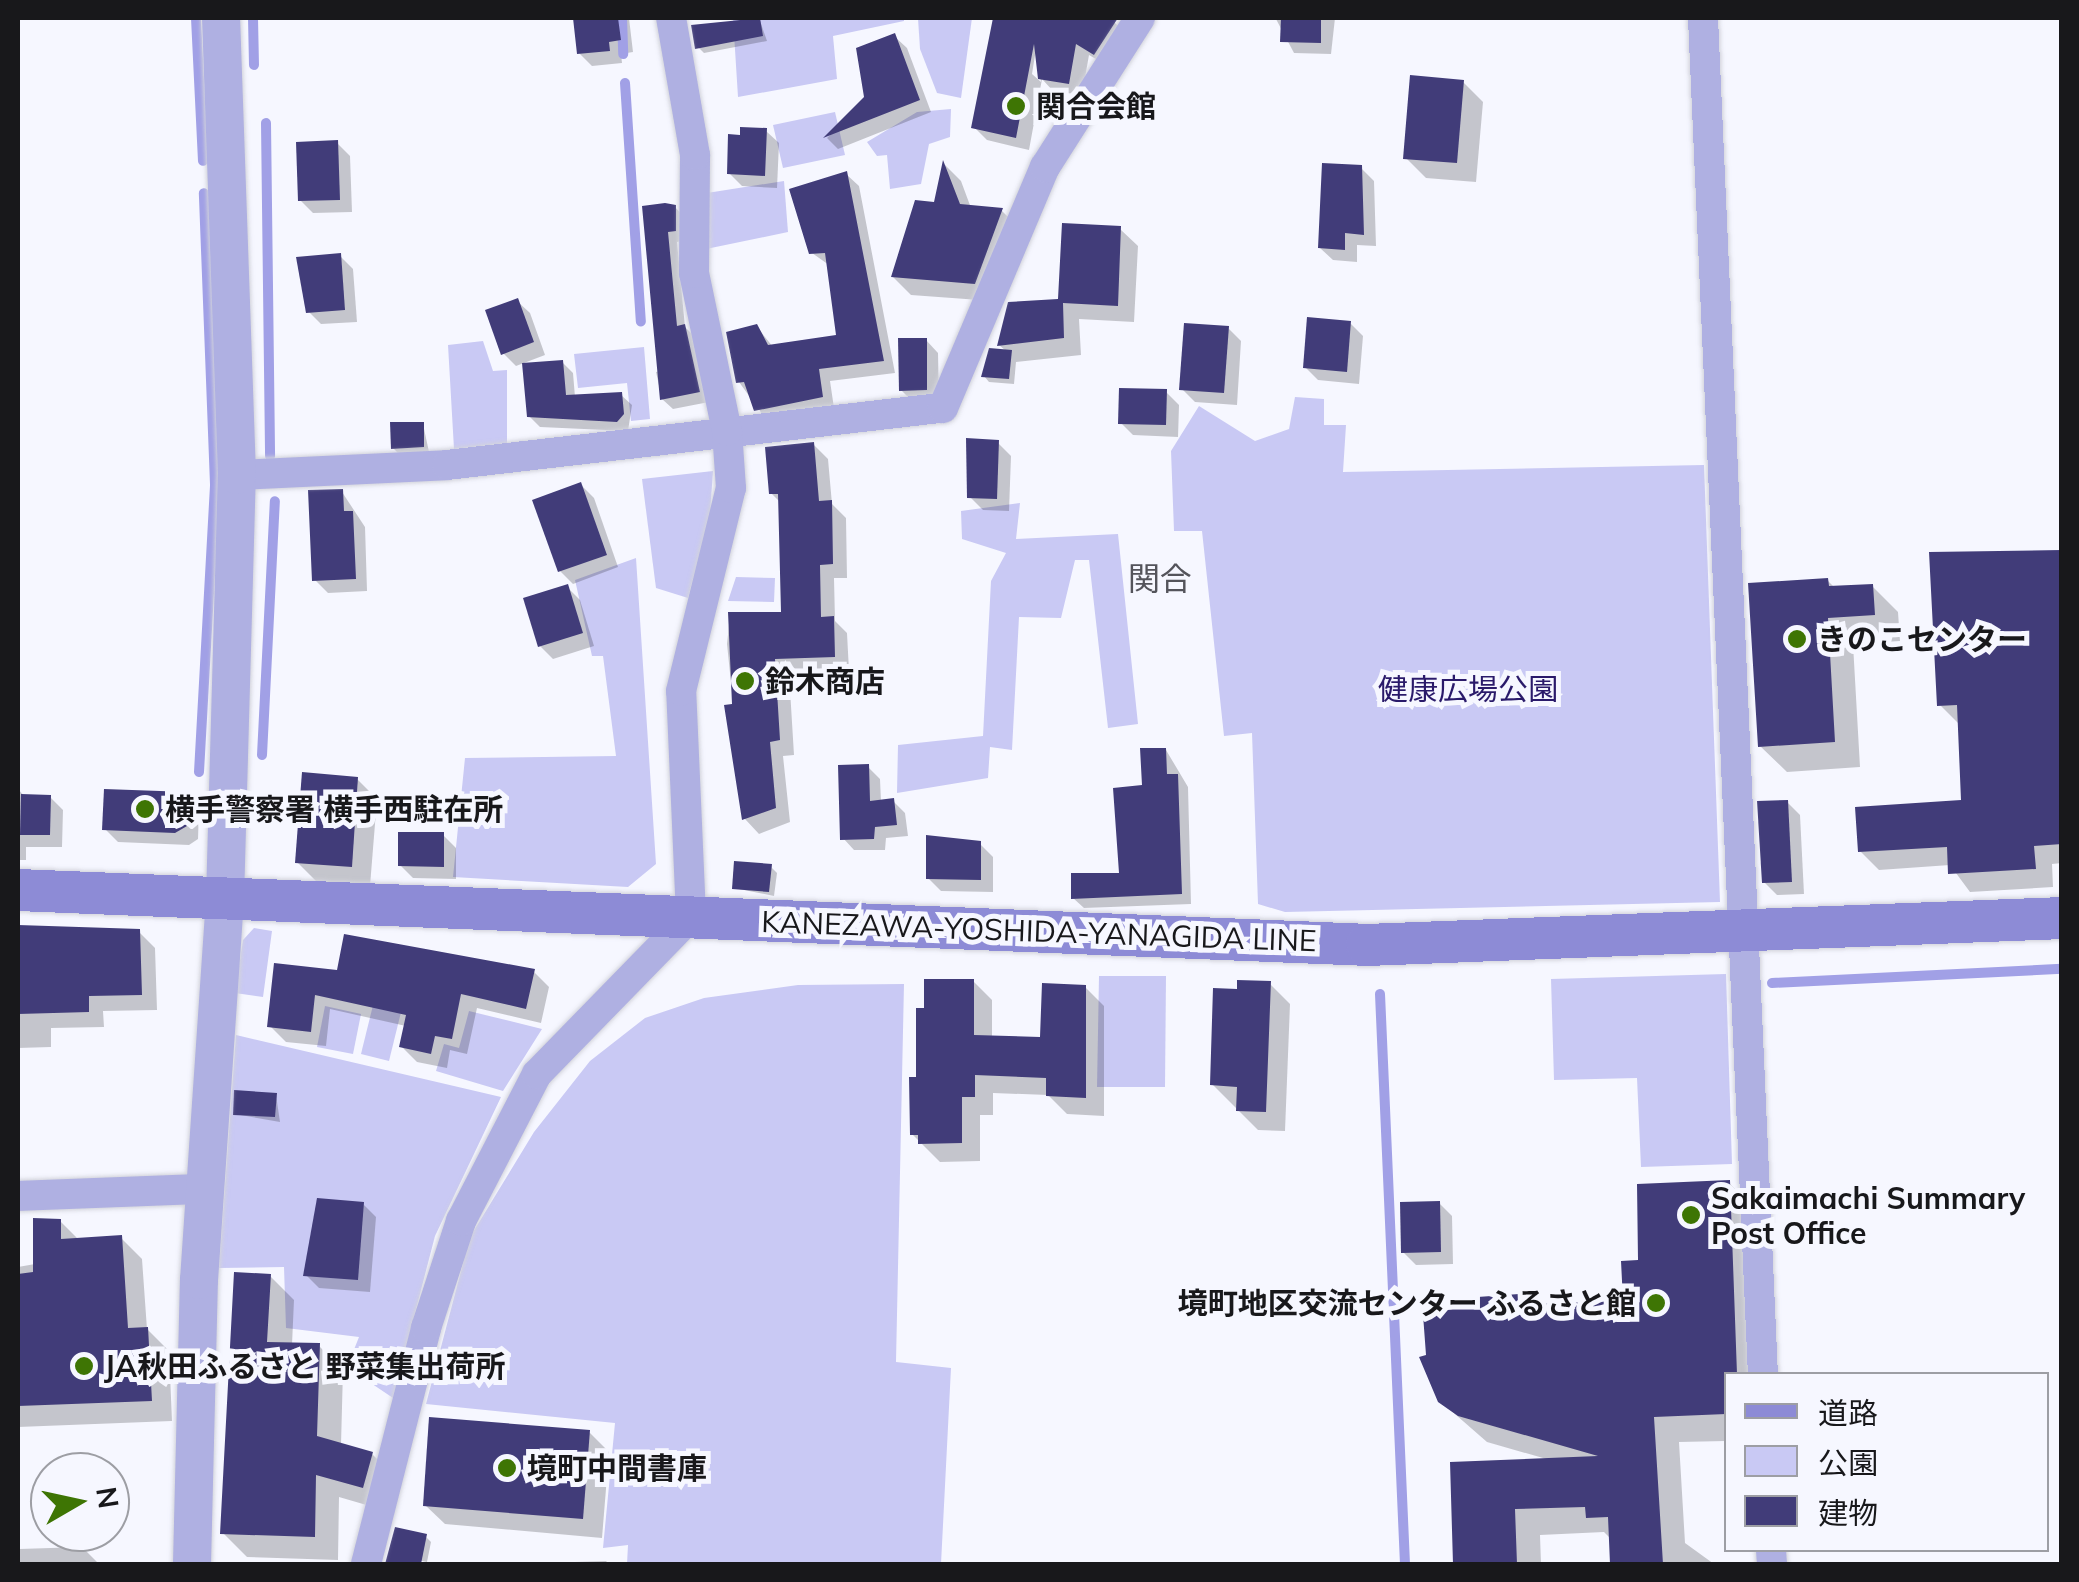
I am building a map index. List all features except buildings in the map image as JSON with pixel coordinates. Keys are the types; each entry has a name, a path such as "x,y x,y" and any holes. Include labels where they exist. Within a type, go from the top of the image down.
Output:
{"main road":[{"name":"KANEZAWA-YOSHIDA-YANAGIDA LINE","path":"18,890 1367,944 1744,934 2062,918"}],"street":[{"path":"192,1564 204,1189 225,899 237,475 222,18"},
{"path":"366,1564 426,1328 461,1222 537,1074 690,916 681,691 730,488 728,431 694,274 695,155 671,18"},
{"path":"237,475 447,465 943,408 1044,167 1140,18"},
{"path":"1703,18 1763,1372"},
{"path":"18,1196 204,1189"}],"green space":[{"path":"733,18 904,21 833,36 837,79 738,97"},
{"path":"918,18 972,18 961,98 937,93 920,49"},
{"path":"951,109 950,137 929,144 921,184 890,189 887,155 877,156 867,142 917,112"},
{"path":"835,112 845,155 783,168 773,125"},
{"path":"784,181 788,232 706,249 707,193"},
{"path":"483,341 493,371 507,370 507,443 454,449 448,345"},
{"path":"644,347 650,419 631,421 627,383 578,388 574,354"},
{"name":"健康広場公園","path":"1295,397 1324,399 1324,425 1346,425 1343,472 1704,465 1720,902 1285,912 1258,904 1252,733 1224,736 1202,531 1174,531 1171,451 1199,406 1255,441 1289,429"},
{"path":"713,471 710,514 688,598 656,588 642,479"},
{"path":"1020,503 1016,539 1118,534 1138,724 1108,728 1089,560 1075,560 1061,618 1019,617 1012,750 990,747 988,778 897,793 898,745 983,736 991,581 1006,553 962,539 961,511"},
{"path":"636,558 656,864 628,887 453,877 465,758 616,756 603,656 592,656 575,580"},
{"path":"736,577 775,578 774,602 728,601"},
{"path":"254,928 272,931 263,997 235,993 243,940"},
{"path":"1726,974 1732,1164 1641,1167 1637,1078 1554,1080 1551,979"},
{"path":"1099,976 1166,976 1165,1087 1097,1087"},
{"path":"904,984 896,1362 951,1368 941,1564 627,1564 628,1545 603,1548 615,1423 426,1404 470,1237 534,1132 590,1061 645,1018 704,998 798,985"},
{"path":"375,997 403,1004 389,1061 361,1054"},
{"path":"325,1006 361,1014 353,1054 317,1047"},
{"path":"469,1011 542,1029 503,1091 436,1071 444,1044 459,1048"},
{"path":"236,1035 501,1097 435,1236 393,1398 347,1367 359,1337 286,1328 284,1267 219,1268"}],"waterway":[{"path":"196,18 203,161"},
{"path":"253,18 254,65"},
{"path":"622,18 623,54"},
{"path":"625,83 641,321"},
{"path":"266,123 270,456"},
{"path":"199,772 215,484 204,193"},
{"path":"262,755 275,501"},
{"path":"1772,983 2062,969"},
{"path":"1380,994 1405,1564"}],"place":[{"name":"関合会館","path":"1016,106"},
{"name":"きのこセンター","path":"1797,639"},
{"name":"鈴木商店","path":"745,681"},
{"name":"横手警察署 横手西駐在所","path":"145,809"},
{"name":"Sakaimachi Summary Post Office","path":"1691,1215"},
{"name":"境町地区交流センター ふるさと館","path":"1656,1303"},
{"name":"JA秋田ふるさと 野菜集出荷所","path":"84,1366"},
{"name":"境町中間書庫","path":"507,1468"}],"district":[{"name":"関合","path":"1160,578"}]}
